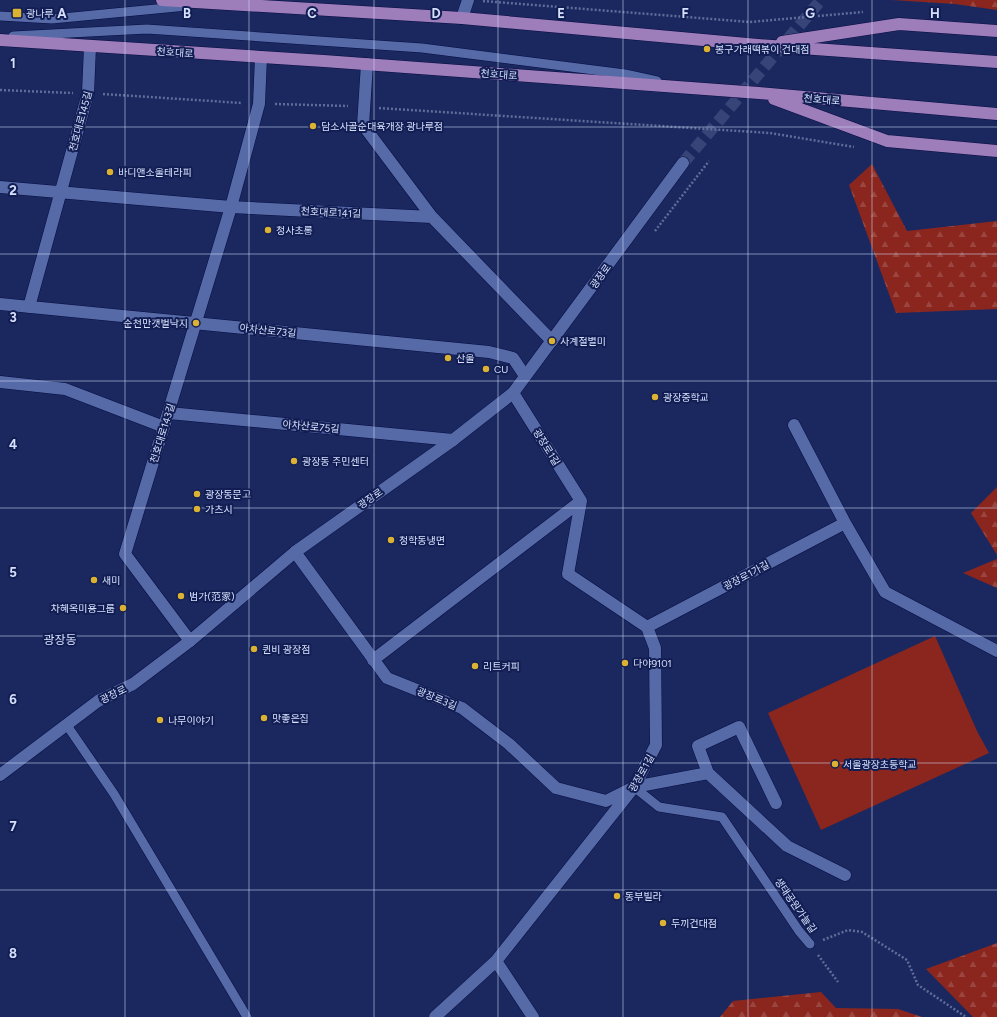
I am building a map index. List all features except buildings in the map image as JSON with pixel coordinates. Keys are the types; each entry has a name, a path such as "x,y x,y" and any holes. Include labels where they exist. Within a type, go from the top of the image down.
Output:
{"main road":[{"path":"162,0 462,18 758,45 997,62"},
{"path":"758,45 899,24 997,31"},
{"name":"천호대로","path":"0,38 90,47 367,64 760,93 997,114"},
{"path":"760,93 887,141 997,151"}],"street":[{"path":"462,18 468,0"},
{"name":"천호대로145길","path":"29,307 88,93 90,47"},
{"name":"천호대로143길","path":"190,641 124,554 169,413 231,207 259,104 261,57"},
{"path":"367,64 363,125 432,217 552,341"},
{"name":"광장로","path":"0,775 98,701 133,684 190,641 295,552 453,440 513,393 683,163"},
{"path":"0,187 231,207"},
{"name":"천호대로141길","path":"231,207 432,217"},
{"name":"아차산로73길","path":"0,304 489,352 513,358 525,376"},
{"path":"0,382 65,389 164,427"},
{"name":"광장로1길","path":"513,393 581,501"},
{"name":"아차산로75길","path":"169,413 453,440"},
{"path":"794,425 845,523 885,592 997,651"},
{"path":"581,501 568,574 647,627"},
{"path":"373,660 581,501"},
{"name":"광장로1가길","path":"647,627 845,523"},
{"name":"광장로3길","path":"295,552 387,678 462,708 509,744 556,788 606,801 634,788 708,773"},
{"name":"광장로1길","path":"435,1017 496,961 634,788 656,745 655,648 647,627"},
{"path":"776,803 740,727 698,746 708,773 787,846 845,874"},
{"path":"496,961 533,1017"}],"lane":[{"path":"0,16 52,19 210,3"},
{"path":"0,38 147,28 406,47 624,74 699,89"},
{"path":"66,724 114,794 247,1017"},
{"name":"생태공원가늘길","path":"634,788 660,807 722,817 799,931 810,944"}],"path":[{"path":"468,0 750,22 855,12 871,12"},
{"path":"0,90 88,93 259,104 363,107 770,133 856,148"},
{"name":"생태공원가늘길","path":"810,944 848,930 862,932 907,960 918,985 966,1017"},
{"path":"810,944 838,982"}],"green space":[{"path":"892,0 997,0 997,10 955,4"},
{"path":"872,164 907,231 997,221 997,309 896,313 849,185"},
{"path":"997,487 997,555 971,513"},
{"path":"997,559 997,588 963,573"},
{"path":"935,636 977,731 989,753 821,830 768,713"},
{"path":"997,943 997,1017 973,1017 926,969"},
{"path":"821,992 836,1008 898,1009 922,1017 720,1017 733,1001"}],"tunnel":[{"path":"683,163 821,0"}],"place":[{"name":"광나루","path":"17,13"},
{"name":"봉구가래떡볶이 건대점","path":"707,49"},
{"name":"담소사골순대육개장 광나루점","path":"313,126"},
{"name":"바디앤소울테라피","path":"110,172"},
{"name":"청사초롱","path":"268,230"},
{"name":"순천만갯벌낙지","path":"196,323"},
{"name":"사계절별미","path":"552,341"},
{"name":"산울","path":"448,358"},
{"name":"CU","path":"486,369"},
{"name":"광장중학교","path":"655,397"},
{"name":"광장동 주민센터","path":"294,461"},
{"name":"광장동문고","path":"197,494"},
{"name":"가츠시","path":"197,509"},
{"name":"청학동냉면","path":"391,540"},
{"name":"새미","path":"94,580"},
{"name":"범가(范家)","path":"181,596"},
{"name":"차혜옥미용그룹","path":"123,608"},
{"name":"퀸비 광장점","path":"254,649"},
{"name":"다야9101","path":"625,663"},
{"name":"리트커피","path":"475,666"},
{"name":"맛좋은집","path":"264,718"},
{"name":"나무이야기","path":"160,720"},
{"name":"서울광장초등학교","path":"835,764"},
{"name":"동부빌라","path":"617,896"},
{"name":"두끼건대점","path":"663,923"}],"district":[{"name":"광장동","path":"60,640"}]}
